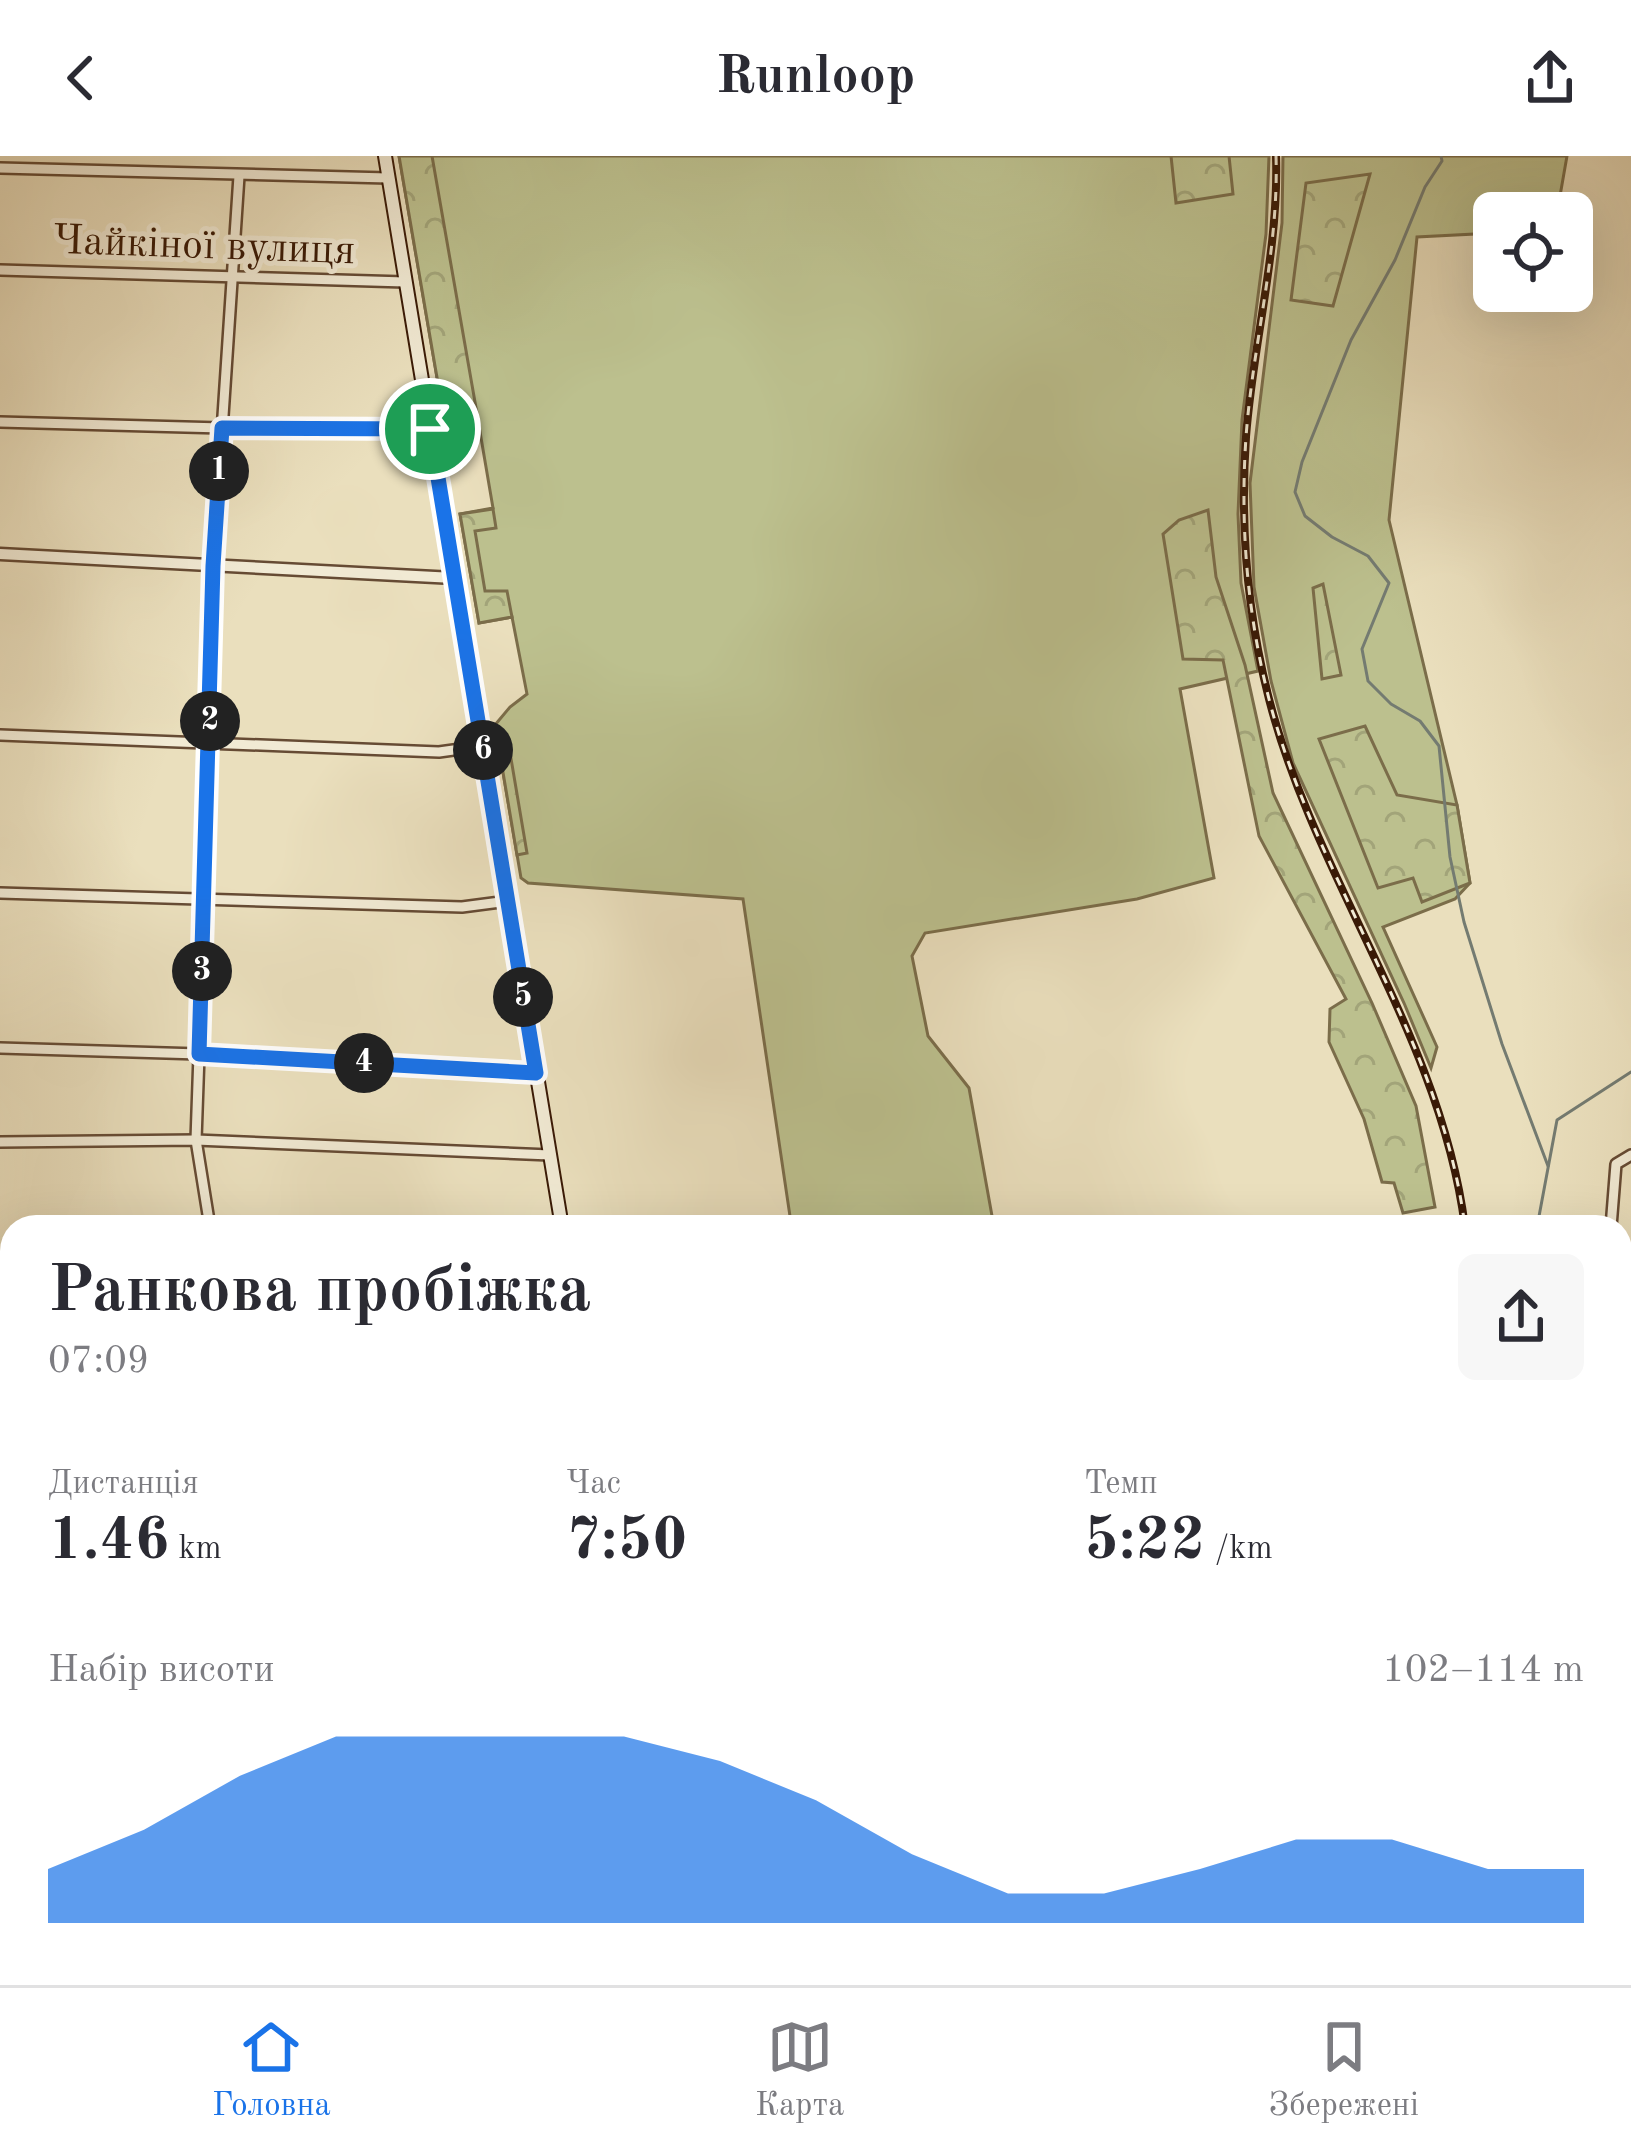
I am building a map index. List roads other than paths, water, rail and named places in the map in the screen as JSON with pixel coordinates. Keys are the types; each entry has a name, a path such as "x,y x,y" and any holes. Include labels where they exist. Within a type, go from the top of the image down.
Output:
{"main road":[{"path":"385,156 560,1215"}],"street":[{"path":"0,168 388,178"},
{"path":"207,1215 196,1140 213,566 239,176"},
{"name":"Чайкіної вулиця","path":"0,270 405,282"},
{"path":"0,422 430,429"},
{"path":"0,554 454,578"},
{"path":"0,735 439,752 482,746"},
{"path":"0,893 462,907 508,901"},
{"path":"0,1048 536,1073"},
{"path":"0,1142 196,1140 550,1155"},
{"path":"1612,1215 1616,1164 1631,1155"}],"waterway":[{"path":"1441,156 1395,260 1351,340 1302,462 1295,492 1305,516 1368,556 1389,583 1362,649 1368,681 1391,704 1420,721 1439,746 1450,857 1464,922 1502,1044 1548,1166"},
{"path":"1539,1215 1557,1120 1631,1072"}],"railway":[{"path":"1276,156 1274,227 1244,470 1247,569 1255,634 1290,766 1431,1090 1452,1157 1463,1215"}]}
